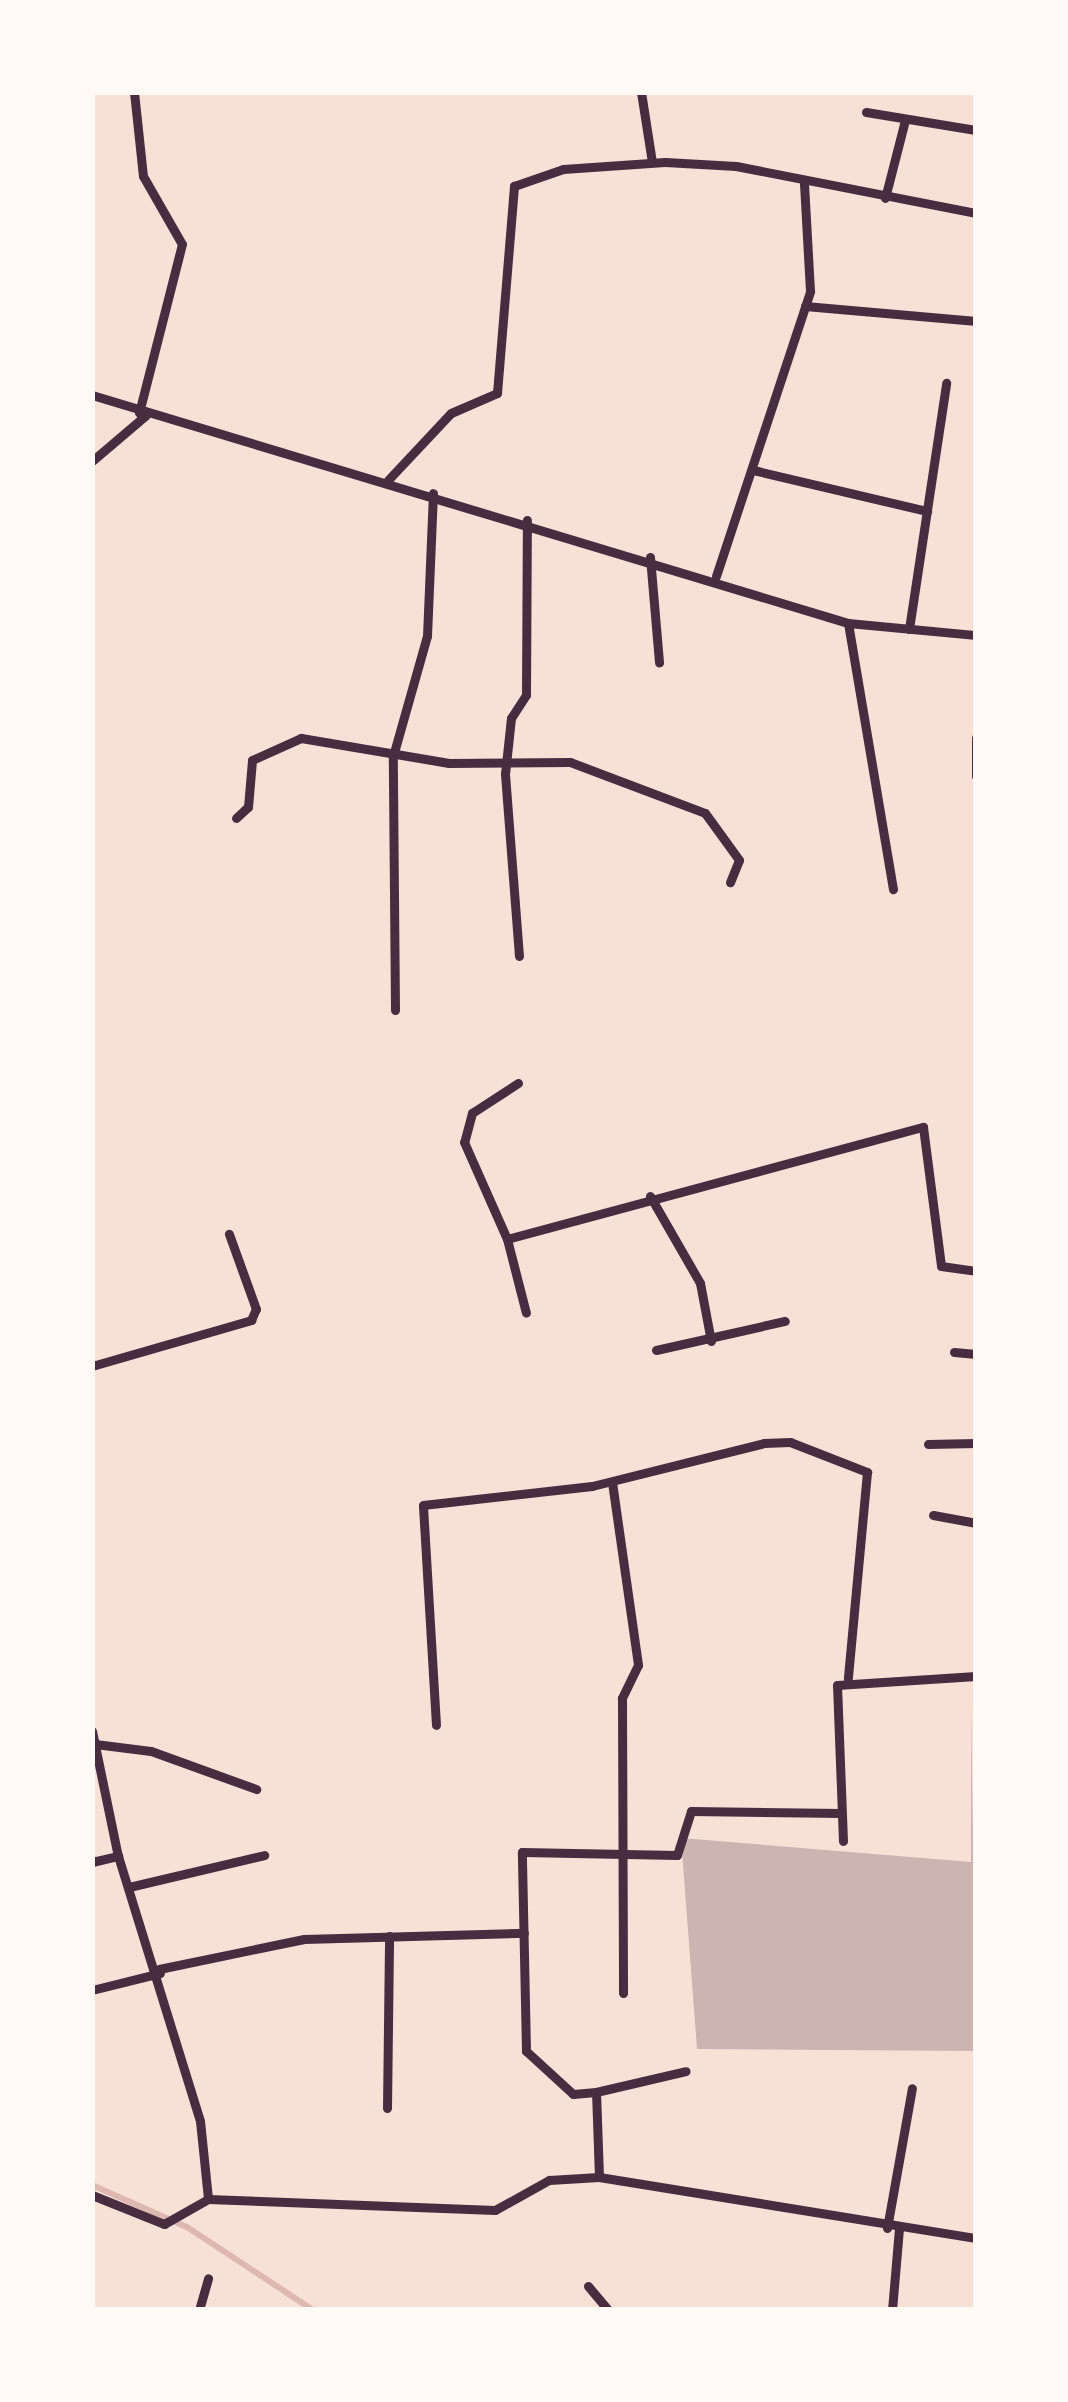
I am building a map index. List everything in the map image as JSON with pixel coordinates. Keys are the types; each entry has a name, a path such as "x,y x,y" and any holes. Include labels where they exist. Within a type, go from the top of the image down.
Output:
{"street":[{"path":"92,461 142,414 182,244 143,176 134,92"},
{"path":"640,92 652,162"},
{"path":"866,112 976,130"},
{"path":"885,198 906,120"},
{"path":"388,480 452,412 498,393 514,186 563,169 652,162 804,182 976,213"},
{"path":"716,576 806,306 804,182"},
{"path":"806,306 976,321"},
{"path":"910,628 946,383"},
{"path":"92,395 142,414 388,480 716,576 848,623 976,635"},
{"path":"753,470 927,511"},
{"path":"395,1010 398,750 427,636 433,493"},
{"path":"518,956 506,763 511,718 526,694 528,520"},
{"path":"650,557 659,663"},
{"path":"848,623 894,889"},
{"path":"236,818 248,807 252,760 268,747 301,738 506,763 579,764 638,792 686,801 729,837 739,860 730,882"},
{"path":"976,738 976,776"},
{"path":"518,1083 464,1128 507,1239 526,1313"},
{"path":"507,1239 650,1196 923,1126 941,1266 976,1271"},
{"path":"650,1196 700,1283 712,1341"},
{"path":"92,1366 251,1320 256,1309 229,1234"},
{"path":"656,1350 712,1341 786,1321"},
{"path":"954,1352 976,1354"},
{"path":"436,1726 423,1505 612,1482 782,1442 867,1472 848,1678 833,1697 843,1841"},
{"path":"928,1444 976,1443"},
{"path":"612,1482 638,1665 622,1698 623,1994"},
{"path":"934,1515 976,1523"},
{"path":"848,1678 976,1676"},
{"path":"92,1731 118,1856 160,1971 200,2121 208,2199"},
{"path":"95,1744 151,1751 256,1788"},
{"path":"686,2071 573,2094 526,2051 522,1852 676,1855 691,1811 841,1813"},
{"path":"130,1886 264,1855"},
{"path":"92,1862 118,1856"},
{"path":"92,1990 304,1940 524,1933"},
{"path":"388,2108 389,1936"},
{"path":"892,2310 893,2229 912,2088"},
{"path":"596,2092 599,2176"},
{"path":"92,2194 164,2224 208,2199 494,2210 548,2180 599,2176 893,2229 976,2238"},
{"path":"199,2310 208,2278"},
{"path":"588,2286 608,2310"}],"building":[{"path":"971,1704 976,2051 697,2049 681,1838 971,1862"}],"waterway":[{"path":"92,2185 187,2227 313,2310"}]}
